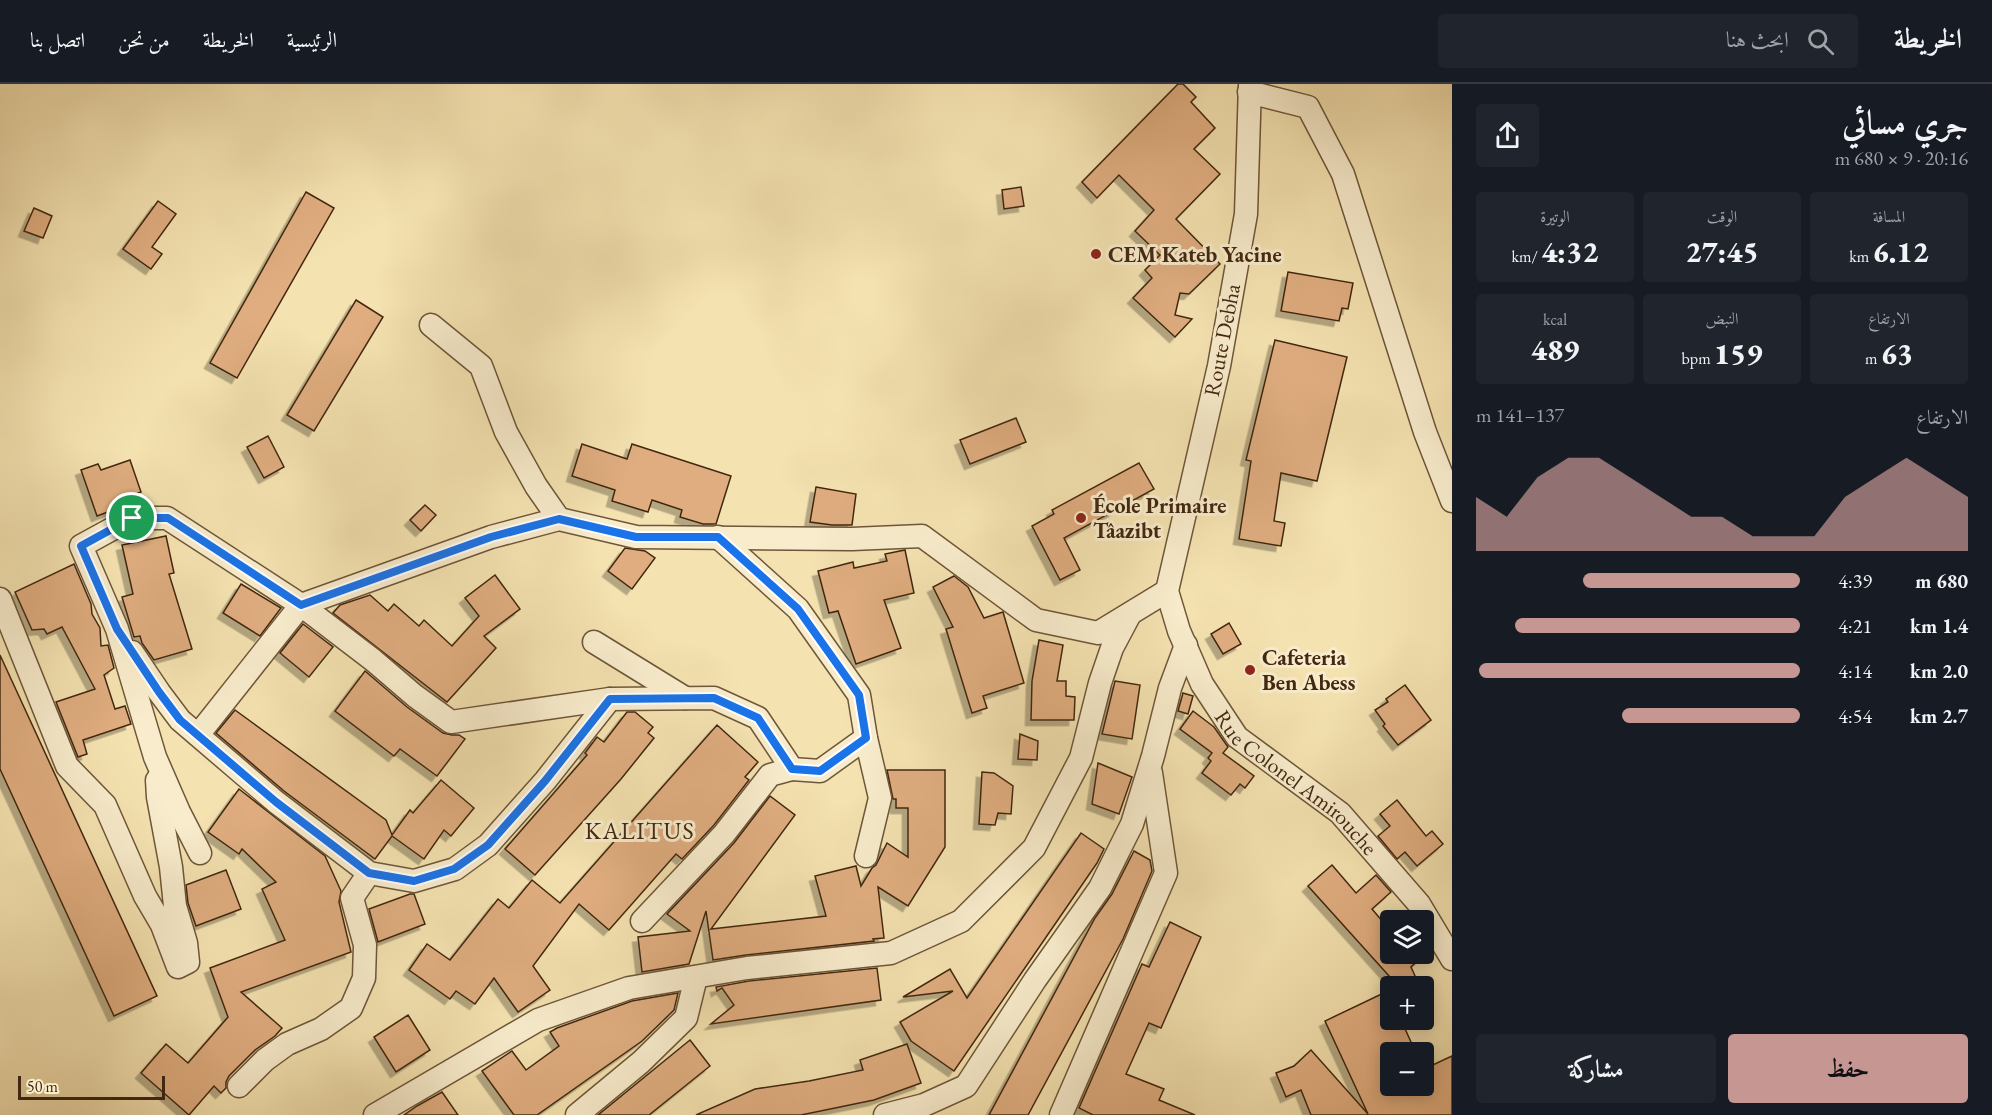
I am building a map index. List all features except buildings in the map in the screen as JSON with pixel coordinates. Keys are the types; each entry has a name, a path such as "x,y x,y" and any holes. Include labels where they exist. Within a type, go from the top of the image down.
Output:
{"street":[{"path":"1250,88 1308,107 1343,174 1425,432 1452,501"},
{"name":"Route Debha","path":"1167,591 1219,366 1246,214 1250,88"},
{"path":"431,325 481,366 506,432 536,486 559,519"},
{"path":"200,854 155,757 117,629 81,546 132,518 168,518 301,605 451,722 610,699 714,698 758,718 792,769"},
{"path":"198,735 301,605 491,537 559,519 636,537 852,539 922,536 1036,620 1098,633 1167,591"},
{"path":"718,537 798,609 859,695 880,798 866,856"},
{"name":"Rue Colonel Amirouche","path":"1167,591 1179,631 1202,684 1237,737 1340,813 1419,904 1452,959"},
{"path":"0,599 67,766 105,805 145,896 162,925 178,967 188,962 186,943 175,906 171,867 158,797 155,757"},
{"path":"375,1115 538,1020 629,988 747,968 891,953 961,921 1034,848 1081,758 1103,674 1112,648 1131,613"},
{"path":"117,629 180,720 276,802 369,873 414,881 454,869 488,845 545,781 610,699"},
{"path":"594,642 686,698"},
{"path":"885,1115 924,1105 966,1086 1035,980 1100,888 1132,824 1170,688 1186,645"},
{"path":"642,921 724,834 771,775 792,769 820,771 866,738"},
{"path":"1061,1115 1166,873 1150,765"},
{"path":"239,1086 265,1060 287,1044 321,1029 351,1008 364,978 365,945 352,898 369,873"},
{"path":"577,1115 641,1062 686,1018 696,977"}],"place":[{"name":"CEM Kateb Yacine","path":"1096,254"},
{"name":"École Primaire Tâazibt","path":"1081,518"},
{"name":"Cafeteria Ben Abess","path":"1250,670"}],"district":[{"name":"KALITUS","path":"640,830"}],"route":[{"path":"132,518 168,518 301,605 491,537 559,519 636,537 718,537 798,609 859,695 866,738 820,771 792,769 758,718 714,698 610,699 545,781 488,845 454,869 414,881 369,873 276,802 180,720 159,692 117,629 81,546 132,518"}]}
